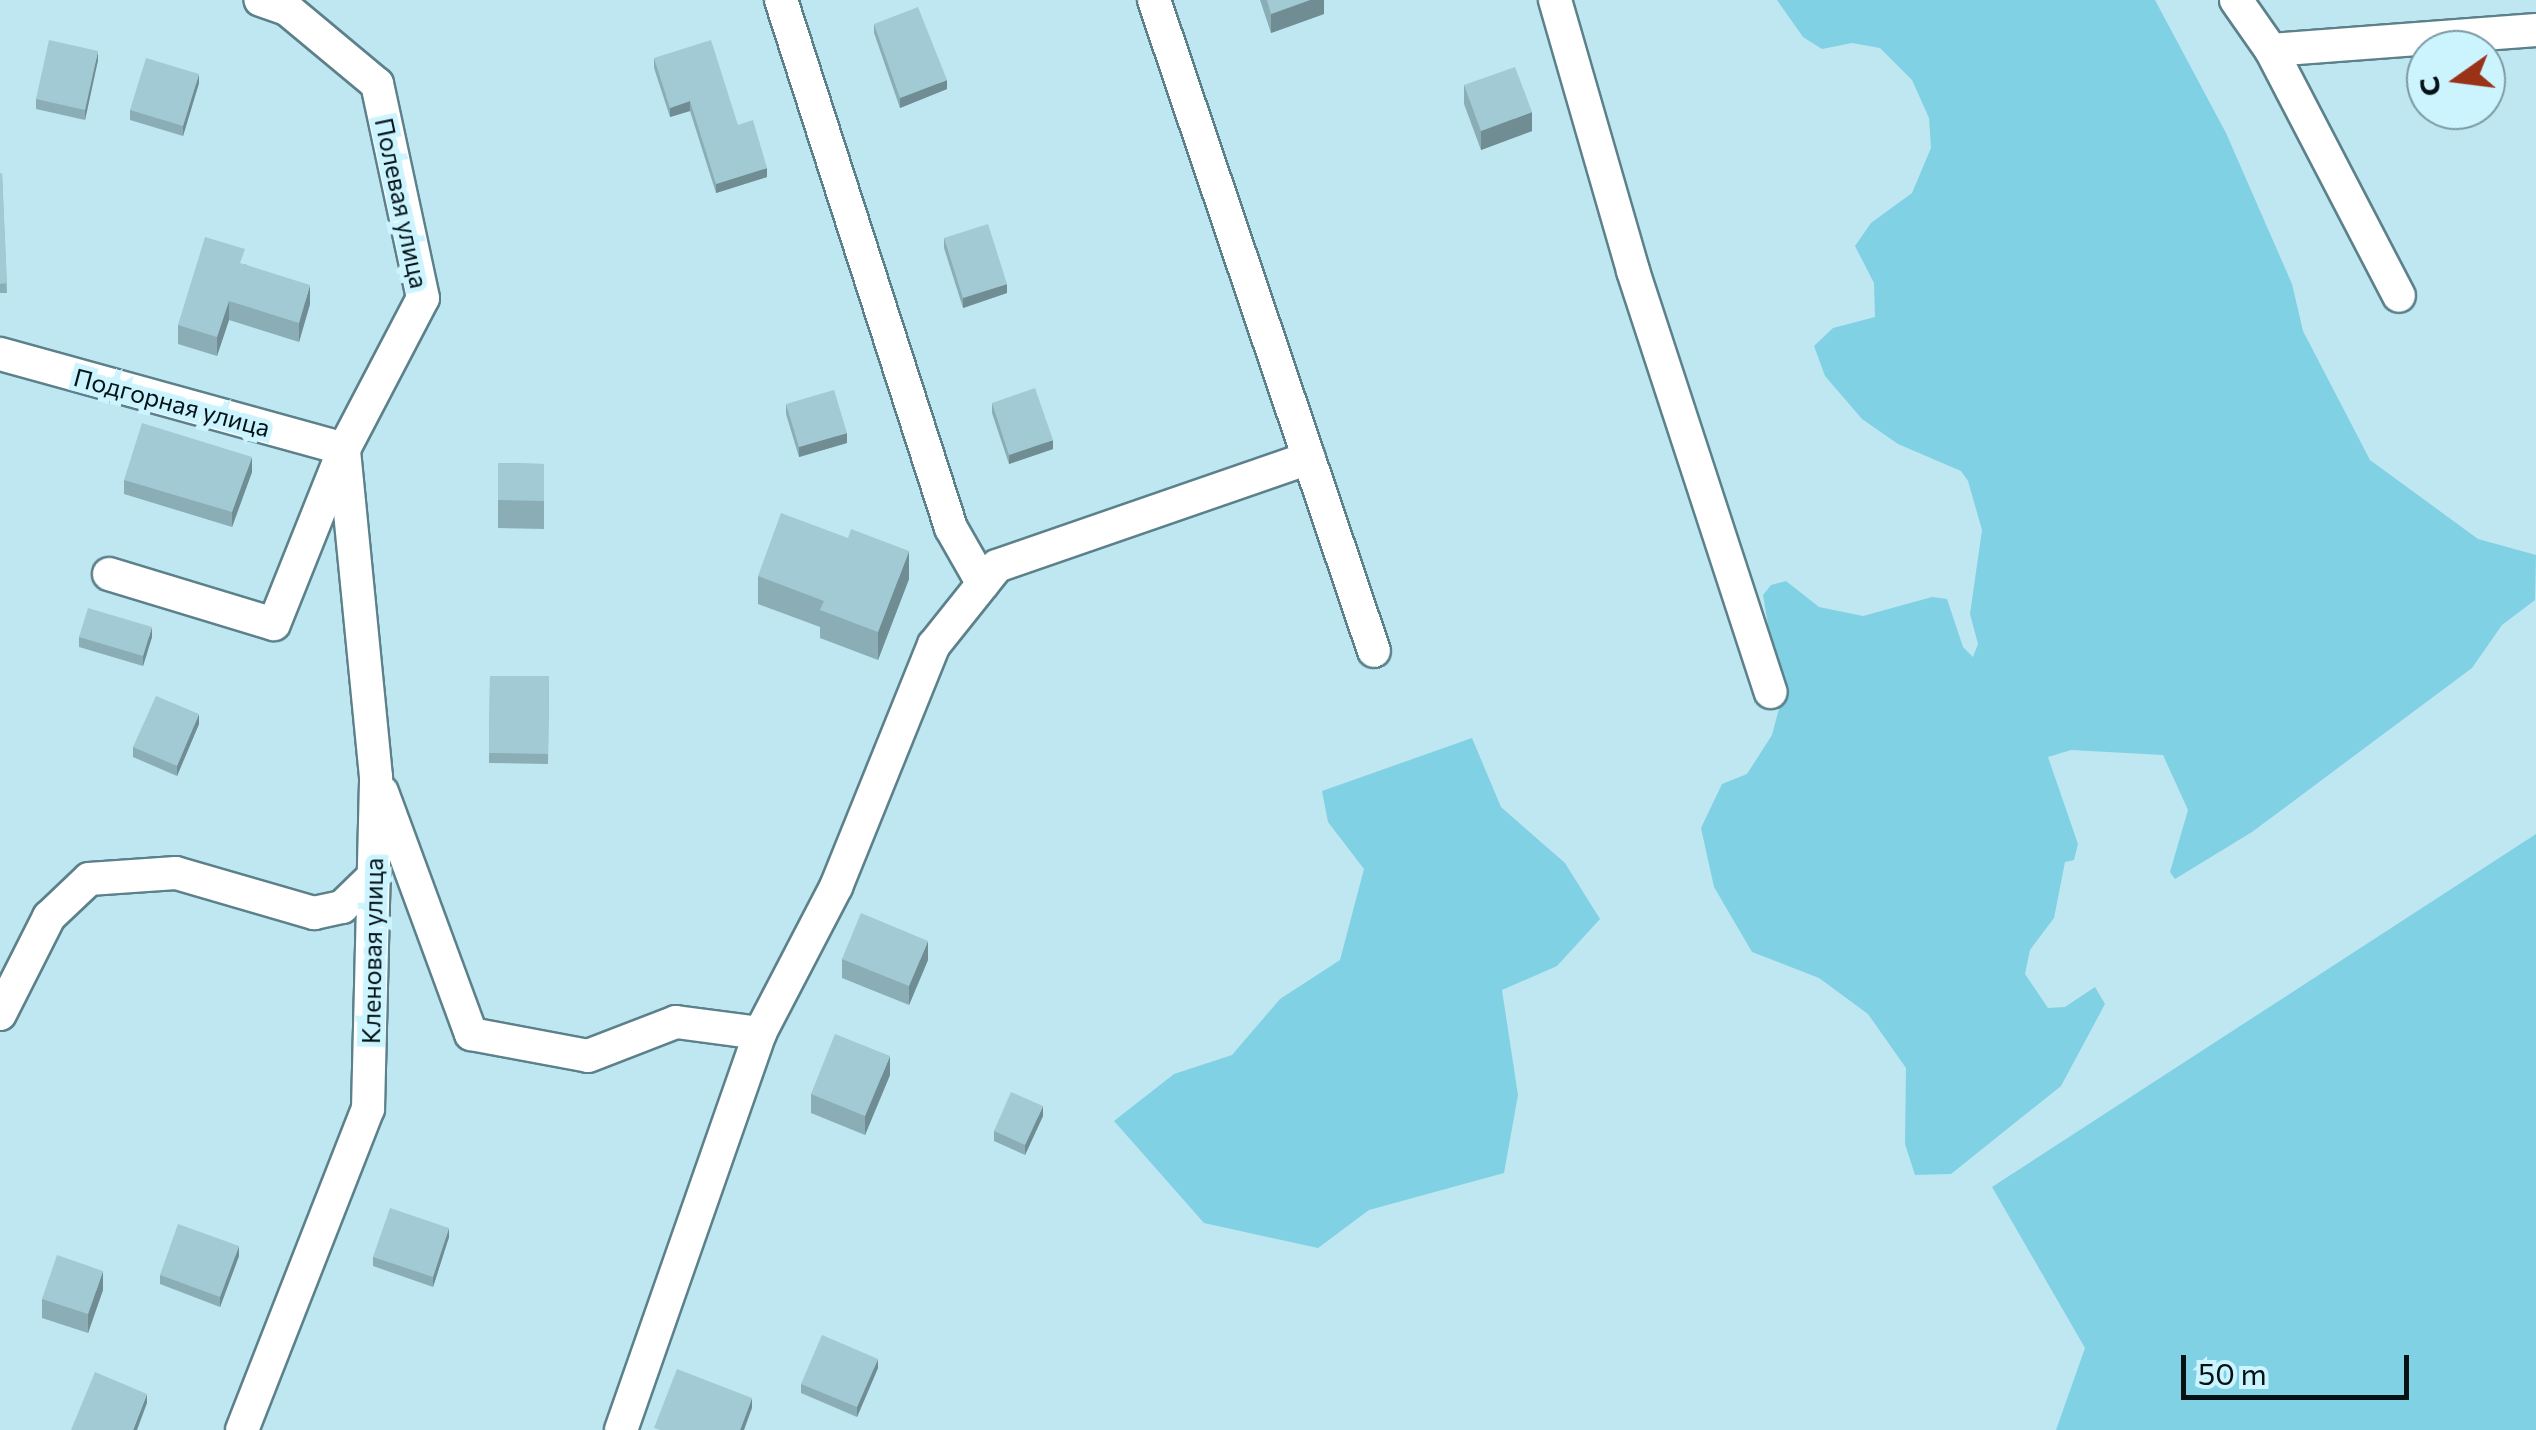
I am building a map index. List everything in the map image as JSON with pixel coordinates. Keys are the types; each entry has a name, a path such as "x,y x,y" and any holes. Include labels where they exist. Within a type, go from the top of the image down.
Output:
{"street":[{"name":"Полевая улица","path":"108,574 274,624 344,449 423,298 377,84 287,9 261,0"},
{"path":"781,0 951,528 983,584"},
{"path":"1154,0 1374,651"},
{"path":"1555,0 1633,271 1772,692"},
{"path":"2236,0 2271,50 2399,296"},
{"path":"2271,50 2536,30"},
{"name":"Подгорная улица","path":"0,354 344,449"},
{"name":"Кленовая улица","path":"242,1430 368,1109 376,776 344,449"},
{"path":"621,1430 760,1034 836,888 934,645 997,566 1308,458"},
{"path":"376,776 471,1034 588,1056 676,1022 760,1034"},
{"path":"0,1014 49,917 89,879 176,872 314,913 342,907 373,878"}],"shaded area":[{"path":"1777,0 2155,0 2226,133 2292,284 2303,331 2370,460 2478,539 2536,555 2535,600 2502,625 2472,668 2252,832 2175,879 2170,872 2188,810 2163,755 2071,750 2048,757 2078,844 2074,860 2065,862 2054,918 2030,950 2025,974 2048,1008 2065,1007 2095,987 2105,1004 2061,1086 1951,1174 1915,1175 1905,1144 1906,1068 1868,1014 1819,978 1752,952 1714,887 1701,828 1722,784 1747,774 1772,735 1781,701 1763,595 1771,585 1786,581 1819,607 1863,616 1932,597 1947,599 1963,647 1973,657 1978,644 1970,614 1982,530 1968,481 1961,471 1898,444 1862,419 1825,376 1814,346 1833,328 1875,317 1874,283 1855,246 1871,223 1912,193 1931,148 1929,118 1912,80 1880,48 1852,43 1822,49 1803,37"},
{"path":"1472,738 1501,807 1565,863 1600,919 1557,966 1502,990 1518,1095 1504,1173 1369,1210 1318,1248 1204,1223 1114,1121 1174,1074 1232,1055 1280,999 1340,960 1364,869 1328,822 1322,791"},
{"path":"2536,834 2536,1430 2056,1430 2085,1348 1992,1187"}],"building":[{"path":"1267,0 1310,0 1271,14"},
{"path":"918,7 947,80 900,98 874,24"},
{"path":"49,40 98,51 85,110 36,99"},
{"path":"711,40 738,125 753,120 767,168 716,184 690,101 670,108 654,58"},
{"path":"146,58 199,74 183,126 130,110"},
{"path":"1515,67 1532,112 1481,131 1464,85"},
{"path":"0,174 7,283 0,284"},
{"path":"988,224 1007,284 963,298 944,238"},
{"path":"205,237 245,249 240,263 310,285 299,323 229,301 217,337 178,325"},
{"path":"1035,388 1053,440 1009,455 992,403"},
{"path":"834,390 847,433 799,447 786,404"},
{"path":"142,423 252,457 232,512 124,480"},
{"path":"498,463 544,464 544,501 498,500"},
{"path":"781,513 848,538 851,529 909,551 878,632 820,610 824,601 758,576"},
{"path":"88,608 152,627 143,656 79,637"},
{"path":"490,676 549,676 548,754 489,753"},
{"path":"156,696 199,714 177,766 133,747"},
{"path":"861,913 928,941 909,986 842,959"},
{"path":"835,1034 890,1056 865,1116 811,1094"},
{"path":"1011,1092 1043,1106 1025,1145 994,1131"},
{"path":"390,1208 449,1228 433,1277 373,1257"},
{"path":"178,1224 239,1246 220,1297 160,1275"},
{"path":"57,1255 103,1271 88,1314 42,1299"},
{"path":"822,1335 878,1359 857,1407 801,1384"},
{"path":"677,1369 752,1398 740,1430 654,1428"},
{"path":"95,1372 147,1394 133,1430 71,1430"}]}
